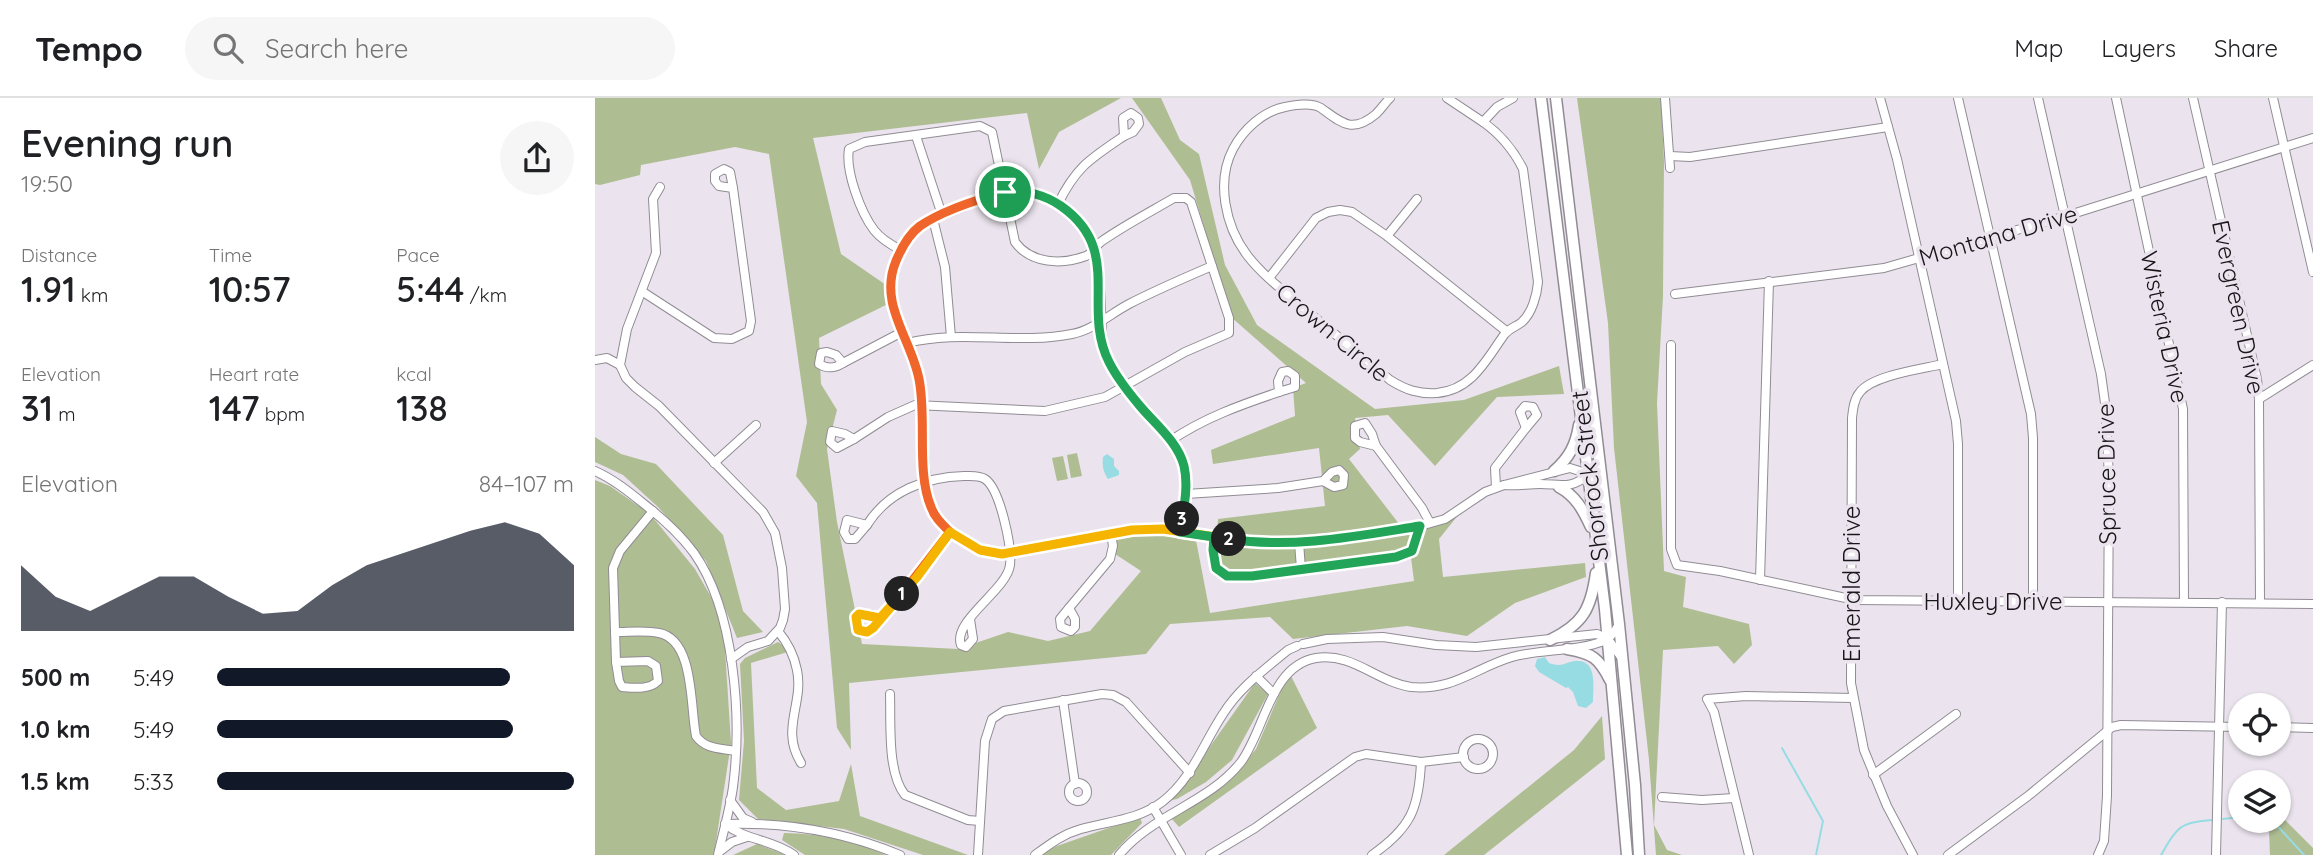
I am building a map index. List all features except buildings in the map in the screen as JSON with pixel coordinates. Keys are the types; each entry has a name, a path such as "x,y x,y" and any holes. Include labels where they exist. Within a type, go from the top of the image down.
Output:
{"main road":[{"name":"Shorrock Street","path":"1541,98 1608,639 1627,855"},
{"path":"1548,98 1554,134 1565,173"},
{"name":"Shorrock Street","path":"1556,98 1619,624 1639,855"},
{"path":"1593,397 1593,463 1589,474 1597,490 1609,538"},
{"path":"1554,471 1569,456 1576,440 1582,412"},
{"path":"1559,487 1569,492 1579,503 1595,533"},
{"path":"1550,640 1583,617 1592,599 1598,560"},
{"path":"1567,649 1586,652 1597,659 1613,687"}],"street":[{"name":"Crown Circle","path":"1390,98 1366,121 1351,126 1336,121 1320,108 1308,104 1273,110 1254,123 1238,140 1230,155 1223,183 1228,215 1246,254 1269,278 1390,380 1412,392 1450,392 1469,381 1492,354 1506,331 1522,322 1537,295 1538,282 1523,169 1502,139 1483,122 1447,98"},
{"path":"1483,122 1497,107 1513,98"},
{"path":"1665,98 1670,168"},
{"path":"1880,98 1956,421 1958,600"},
{"path":"1958,98 2031,414 2033,601"},
{"name":"Spruce Drive","path":"2038,98 2101,374 2105,403 2109,477 2106,828 2098,855"},
{"name":"Wisteria Drive","path":"2116,98 2183,409 2184,602"},
{"name":"Evergreen Drive","path":"2193,98 2249,340 2259,399 2260,603"},
{"path":"2273,98 2313,272"},
{"path":"854,439 902,409 921,405 1045,411 1105,397 1185,352 1229,333 1229,318 1191,202 1187,198 1174,198 1100,243 1089,255 1044,261 1027,253 1015,242 992,132 988,128 980,126 865,142 849,149 852,177 866,217 885,242 901,250"},
{"path":"1669,156 1690,157 1888,127"},
{"path":"916,136 938,217 951,337"},
{"path":"1058,204 1068,184 1085,162 1124,136"},
{"name":"Montana Drive","path":"1675,294 1884,268 2066,216 2313,138"},
{"path":"660,187 653,199 656,253 627,329 620,365 626,378 659,406 763,512 775,533 782,568 785,610 778,631 768,641 748,648 731,659"},
{"path":"643,292 714,338 732,339 749,331 751,321 733,188"},
{"path":"1180,532 1186,494 1184,464 1170,441 1125,386 1106,354 1100,322 1095,248 1088,231 1058,204 1025,192 1005,192 938,217 919,227 901,250 892,274 890,286 893,310 919,381 926,482 933,513 950,532 980,550 1010,553 1132,530 1180,532 1274,544 1332,540 1420,526 1445,519 1500,486 1517,480 1542,477 1570,468 1589,474"},
{"path":"1387,236 1417,199"},
{"path":"1269,278 1316,218 1328,212 1352,212 1387,236 1506,331"},
{"path":"907,343 930,337 1029,340 1084,331 1127,305 1212,266"},
{"path":"1760,580 1769,281"},
{"path":"843,363 902,332"},
{"name":"Huxley Drive","path":"1671,345 1671,549 1677,565 1720,571 1850,599 2313,604"},
{"path":"595,360 607,358 620,365"},
{"name":"Emerald Drive","path":"1913,855 1873,775 1864,750 1853,698 1849,659 1852,418 1854,402 1865,386 1943,364"},
{"path":"2259,399 2313,365"},
{"path":"1170,441 1206,419 1235,406 1279,392"},
{"path":"714,463 756,425"},
{"path":"1500,486 1495,468 1526,428"},
{"path":"1376,446 1430,523"},
{"path":"595,471 619,484 653,511 694,553 707,577 730,644 735,705 733,789 718,854"},
{"path":"1500,486 1542,484 1559,487 1572,484 1589,474"},
{"path":"867,525 891,498 911,487 942,477 978,476 993,486 1010,553 1008,571 970,619"},
{"path":"1186,494 1278,488 1323,481"},
{"path":"616,662 654,663 658,681 643,688 622,687 619,681 616,662 613,581 615,560 653,511"},
{"path":"1214,537 1216,568 1227,576 1252,576 1402,555 1412,551 1420,526"},
{"path":"880,618 917,577 950,532"},
{"path":"1069,608 1109,559 1113,546 1111,534"},
{"path":"1299,542 1301,569"},
{"path":"2216,855 2222,602"},
{"path":"1119,855 1140,833 1227,777 1251,748 1274,694 1290,671 1313,658 1344,659 1395,682 1425,687 1455,683 1511,657 1600,643 1615,633 1619,624"},
{"path":"778,631 790,646 797,671 792,735 793,750 801,763"},
{"path":"615,632 658,633 669,636 686,664 696,736 701,743 735,751"},
{"path":"1035,855 1058,838 1081,829 1119,822 1161,803 1190,773 1223,714 1239,693 1288,650 1300,645 1325,640 1383,637 1437,645 1476,647 1597,635 1608,639 1621,657"},
{"path":"1325,640 1326,657"},
{"path":"730,644 748,648"},
{"path":"1256,676 1274,694"},
{"path":"890,694 894,772 899,787 905,795 968,820 980,821"},
{"path":"978,855 985,741 992,719 1004,711 1102,694 1121,698 1190,773"},
{"path":"1749,855 1714,712 1707,699 1747,696 1853,698"},
{"path":"1063,700 1075,784"},
{"path":"1873,775 1956,715"},
{"path":"1948,855 2028,796 2091,746 2106,730 2121,725 2228,727"},
{"path":"2291,727 2313,728"},
{"path":"1210,855 1255,828 1355,757 1366,754 1421,762 1464,757"},
{"path":"1372,855 1390,843 1405,827 1415,810 1420,791 1421,762"},
{"path":"1662,797 1692,800 1734,798"},
{"path":"730,800 743,818 759,826"},
{"path":"1153,807 1181,855"},
{"path":"725,824 815,829 871,843 900,855"},
{"path":"725,824 738,834 765,839 794,855"},
{"path":"718,854 731,842 747,837"}],"green space":[{"path":"595,98 1121,98 1059,132 1039,169 1027,113 813,138 841,254 889,287 890,303 819,338 821,384 837,410 827,449 837,522 862,644 958,649 1008,632 1048,641 1090,631 1141,571 1112,552 1112,534 1178,532 1195,535 1210,613 1414,581 1410,550 1233,577 1214,565 1218,519 1325,506 1319,448 1213,464 1211,450 1295,416 1293,388 1306,383 1231,317 1190,180 1132,98 1161,98 1180,140 1199,154 1225,265 1257,325 1375,409 1464,400 1559,366 1564,394 1497,397 1435,466 1388,415 1355,418 1360,449 1349,459 1403,529 1459,514 1439,539 1443,577 1585,563 1586,577 1515,603 1467,636 1407,626 1293,639 1270,617 1170,624 1146,654 849,683 851,750 837,728 817,503 796,476 807,422 769,154 735,147 641,165 640,175 595,184"},
{"path":"1577,98 1661,98 1664,161 1663,296 1657,403 1664,571 1686,577 1683,607 1749,624 1752,645 1734,664 1718,646 1663,650 1654,825 1667,850 1682,855 1656,855 1649,760 1614,448 1608,323"},
{"path":"595,437 621,454 656,464 723,535 743,611 763,632 737,638 706,561 658,507 623,475 595,462"},
{"path":"1077,453 1082,476 1071,478 1067,455"},
{"path":"1063,456 1068,479 1057,481 1052,458"},
{"path":"595,480 610,486 650,514 695,569 723,618 731,743 714,855 595,855"},
{"path":"778,642 791,651 751,663 757,788 786,810 839,801 851,764 860,816 968,855 923,855 844,829 758,819 739,800 744,741 740,664 745,658"},
{"path":"1289,672 1317,728 1179,827 1171,818 1232,778 1256,749"},
{"path":"1255,683 1268,694 1232,760 1206,782 1172,800"},
{"path":"1602,716 1605,759 1484,855 1444,855 1574,750"},
{"path":"1140,817 1142,823 1111,855 1037,855 1057,846"},
{"path":"2291,826 2313,848 2313,855 2270,855 2269,833 2291,833"},
{"path":"784,833 836,839 886,855 805,855 782,840"},
{"path":"757,844 783,854 784,855 733,855"}],"water":[{"path":"1107,454 1114,459 1114,466 1119,471 1119,475 1108,479 1103,463 1103,457"},
{"path":"1545,657 1549,663 1554,664 1576,661 1588,665 1593,676 1593,702 1586,708 1578,706 1568,687 1539,672 1535,666 1537,659"}],"waterway":[{"path":"1782,748 1823,821 1816,855"},
{"path":"2223,819 2228,818"},
{"path":"2161,855 2180,828 2212,820"},
{"path":"2284,833 2304,855"}],"route":[{"path":"1005,192 933,219 919,227 911,235 896,261 890,297 919,381 926,491 937,519 950,532 917,577 873,628 867,632 858,630 856,617 859,614 871,614 880,618 917,577 950,532 980,550 1002,554 1132,530 1163,529 1180,532 1249,542 1274,544 1332,540 1420,526 1412,551 1396,557 1252,576 1227,576 1220,573 1214,559 1214,537 1180,532 1186,494 1184,464 1178,452 1140,407 1116,373 1103,346 1095,248 1088,231 1055,201 1025,192 1005,192"}]}
